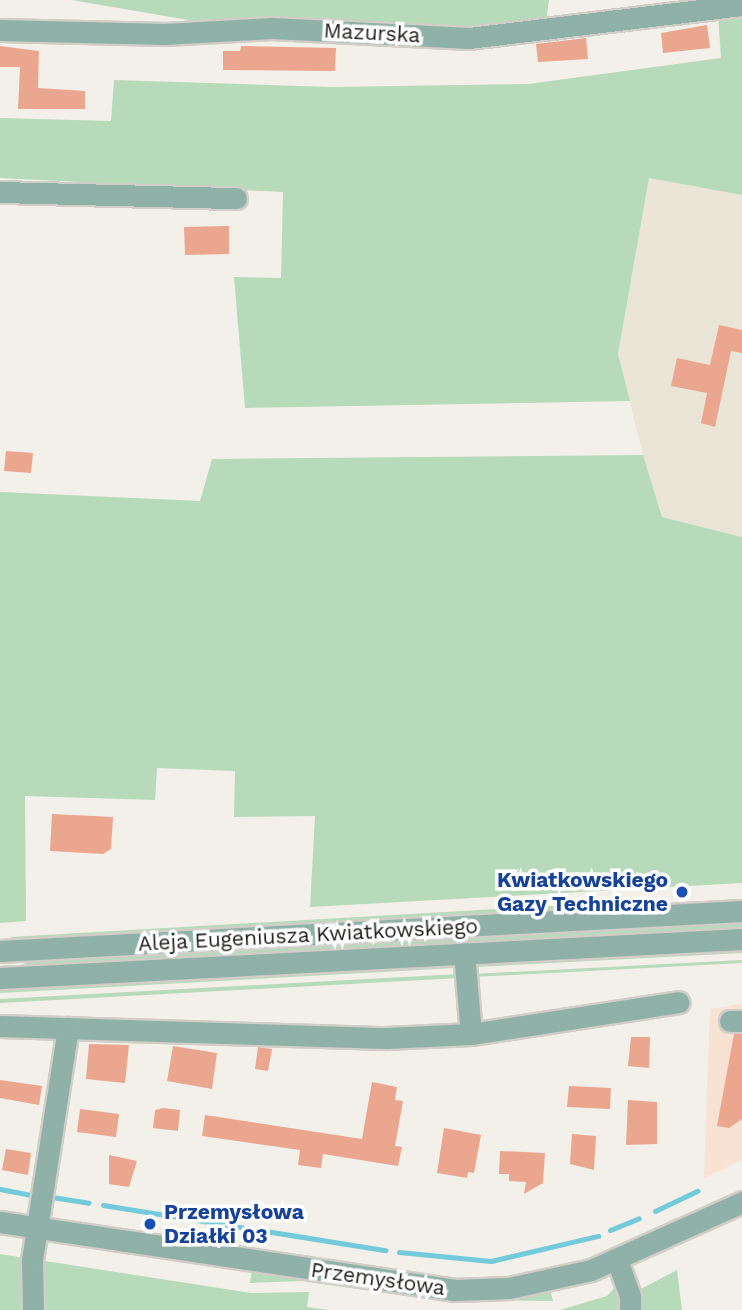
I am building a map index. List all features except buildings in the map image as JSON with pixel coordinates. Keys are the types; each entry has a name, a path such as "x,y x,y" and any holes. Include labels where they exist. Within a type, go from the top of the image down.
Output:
{"street":[{"name":"Mazurska","path":"0,30 164,34 272,27 469,37 742,5"},
{"path":"0,192 236,198"},
{"name":"Aleja Eugeniusza Kwiatkowskiego","path":"0,951 742,911"},
{"name":"Aleja Eugeniusza Kwiatkowskiego","path":"0,978 742,939"},
{"path":"464,953 471,1034"},
{"path":"0,1026 386,1038 471,1034 679,1002"},
{"path":"33,1310 32,1260 68,1028"},
{"name":"Przemysłowa","path":"0,1222 455,1290 533,1284 617,1260 742,1202"},
{"path":"617,1260 630,1296 630,1310"}],"shaded area":[{"path":"649,178 742,195 742,537 662,517 643,455 618,354"},
{"path":"742,1004 742,1160 704,1178 710,1009"}],"green space":[{"path":"72,0 549,0 544,35 263,33"},
{"path":"742,11 742,195 649,178 618,354 630,401 245,408 234,277 281,278 283,192 0,178 0,118 111,121 114,80 331,87 528,84 721,58 718,14"},
{"path":"643,455 662,517 742,537 742,883 310,907 315,816 234,817 235,771 157,768 155,800 25,796 26,921 0,923 0,492 200,501 212,459"},
{"path":"654,900 627,908 18,941 10,937"},
{"path":"742,920 742,930 36,968 23,963 24,959"},
{"path":"742,948 742,953 476,967 483,961"},
{"path":"742,960 742,963 472,977 472,974"},
{"path":"448,963 455,968 0,993 0,987"},
{"path":"459,974 460,978 0,1003 0,999"},
{"path":"0,1254 251,1293 309,1292 307,1307 328,1310 0,1310"},
{"path":"252,1270 457,1298 550,1289 553,1301 436,1300 301,1281 250,1283"},
{"path":"677,1270 682,1310 560,1310 607,1296 619,1283 639,1290"}],"waterway":[{"path":"0,1189 32,1195"},
{"path":"655,1211 697,1191"},
{"path":"52,1197 89,1203"},
{"path":"103,1205 385,1250"},
{"path":"610,1230 639,1218"},
{"path":"399,1252 491,1261 598,1236"}],"place":[{"name":"Kwiatkowskiego Gazy Techniczne","path":"682,892"},
{"name":"Przemysłowa Działki 03","path":"150,1224"}]}
